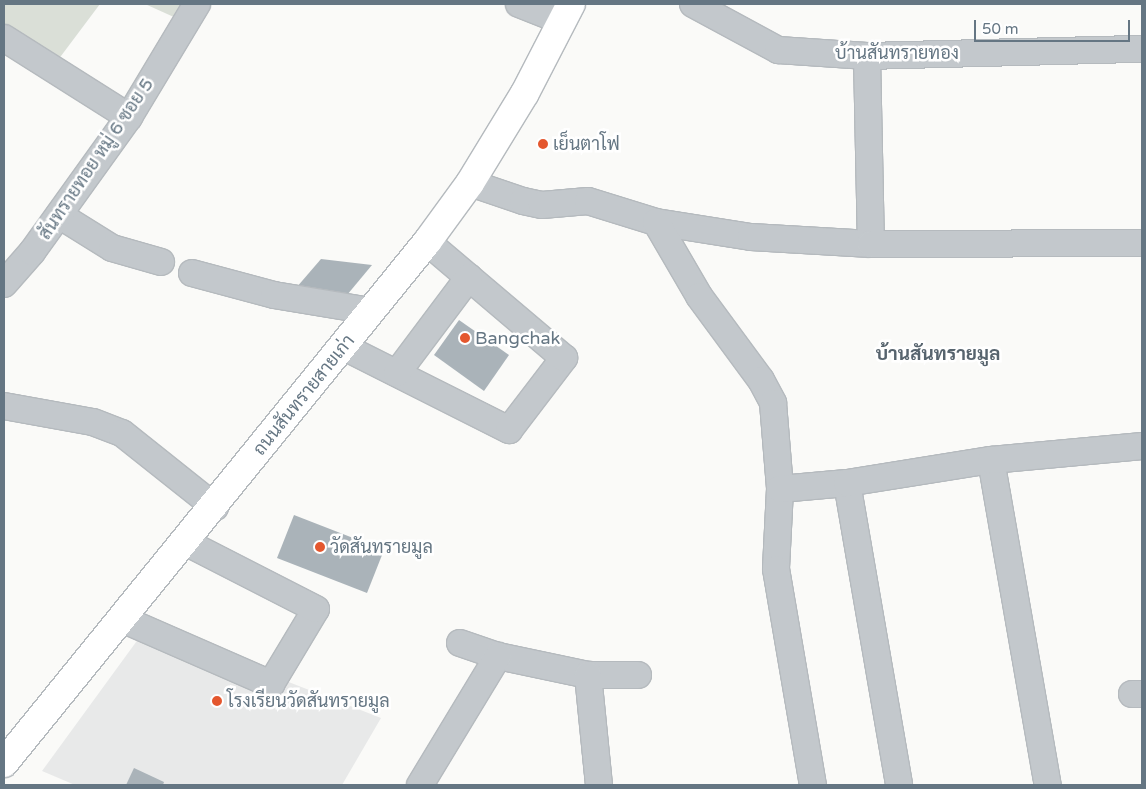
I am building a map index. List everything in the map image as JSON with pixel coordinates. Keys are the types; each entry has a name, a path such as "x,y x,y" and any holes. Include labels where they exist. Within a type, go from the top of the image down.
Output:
{"main road":[{"name":"ถนนสันทรายสายเก่า","path":"4,763 215,507 427,242 470,183 526,93 566,13"}],"street":[{"name":"สันทรายทอย หมู่ 6 ซอย 5","path":"4,284 59,214 129,117 197,4"},
{"path":"519,4 566,13"},
{"name":"บ้านสันทรายทอง","path":"693,4 778,50 867,56 1142,49"},
{"path":"4,38 129,117"},
{"path":"867,56 871,244"},
{"path":"470,183 523,202 542,204 588,201 656,222 751,237 871,244 1142,242"},
{"path":"59,214 112,248 161,262"},
{"path":"656,222 699,296 761,380 772,403 780,489 776,569 813,785"},
{"path":"344,347 509,430 564,358 427,242"},
{"path":"192,273 274,295 371,311"},
{"path":"397,373 469,277"},
{"path":"4,406 92,422 122,433 215,507"},
{"path":"780,489 847,483 991,460 1142,446"},
{"path":"991,460 1048,785"},
{"path":"847,483 899,785"},
{"path":"122,619 271,684 316,608 185,542"},
{"path":"460,643 498,656 588,675 638,675"},
{"path":"420,785 498,656"},
{"path":"588,675 599,785"}],"shaded area":[{"path":"4,4 100,4 58,60 4,28"},
{"path":"145,4 185,4 176,18"},
{"name":"โรงเรียนวัดสันทรายมูล","path":"147,627 381,718 342,785 75,785 42,771"}],"building":[{"path":"321,259 372,265 347,295 296,288"},
{"name":"Bangchak","path":"459,320 509,355 484,391 434,355"},
{"path":"294,515 384,550 367,593 277,558"},
{"path":"134,768 164,782 163,785 126,785"}],"place":[{"name":"เย็นตาโฟ","path":"543,144"},
{"name":"Bangchak","path":"465,338"},
{"name":"วัดสันทรายมูล","path":"320,547"},
{"name":"โรงเรียนวัดสันทรายมูล","path":"217,701"}],"district":[{"name":"บ้านสันทรายมูล","path":"938,355"}]}
